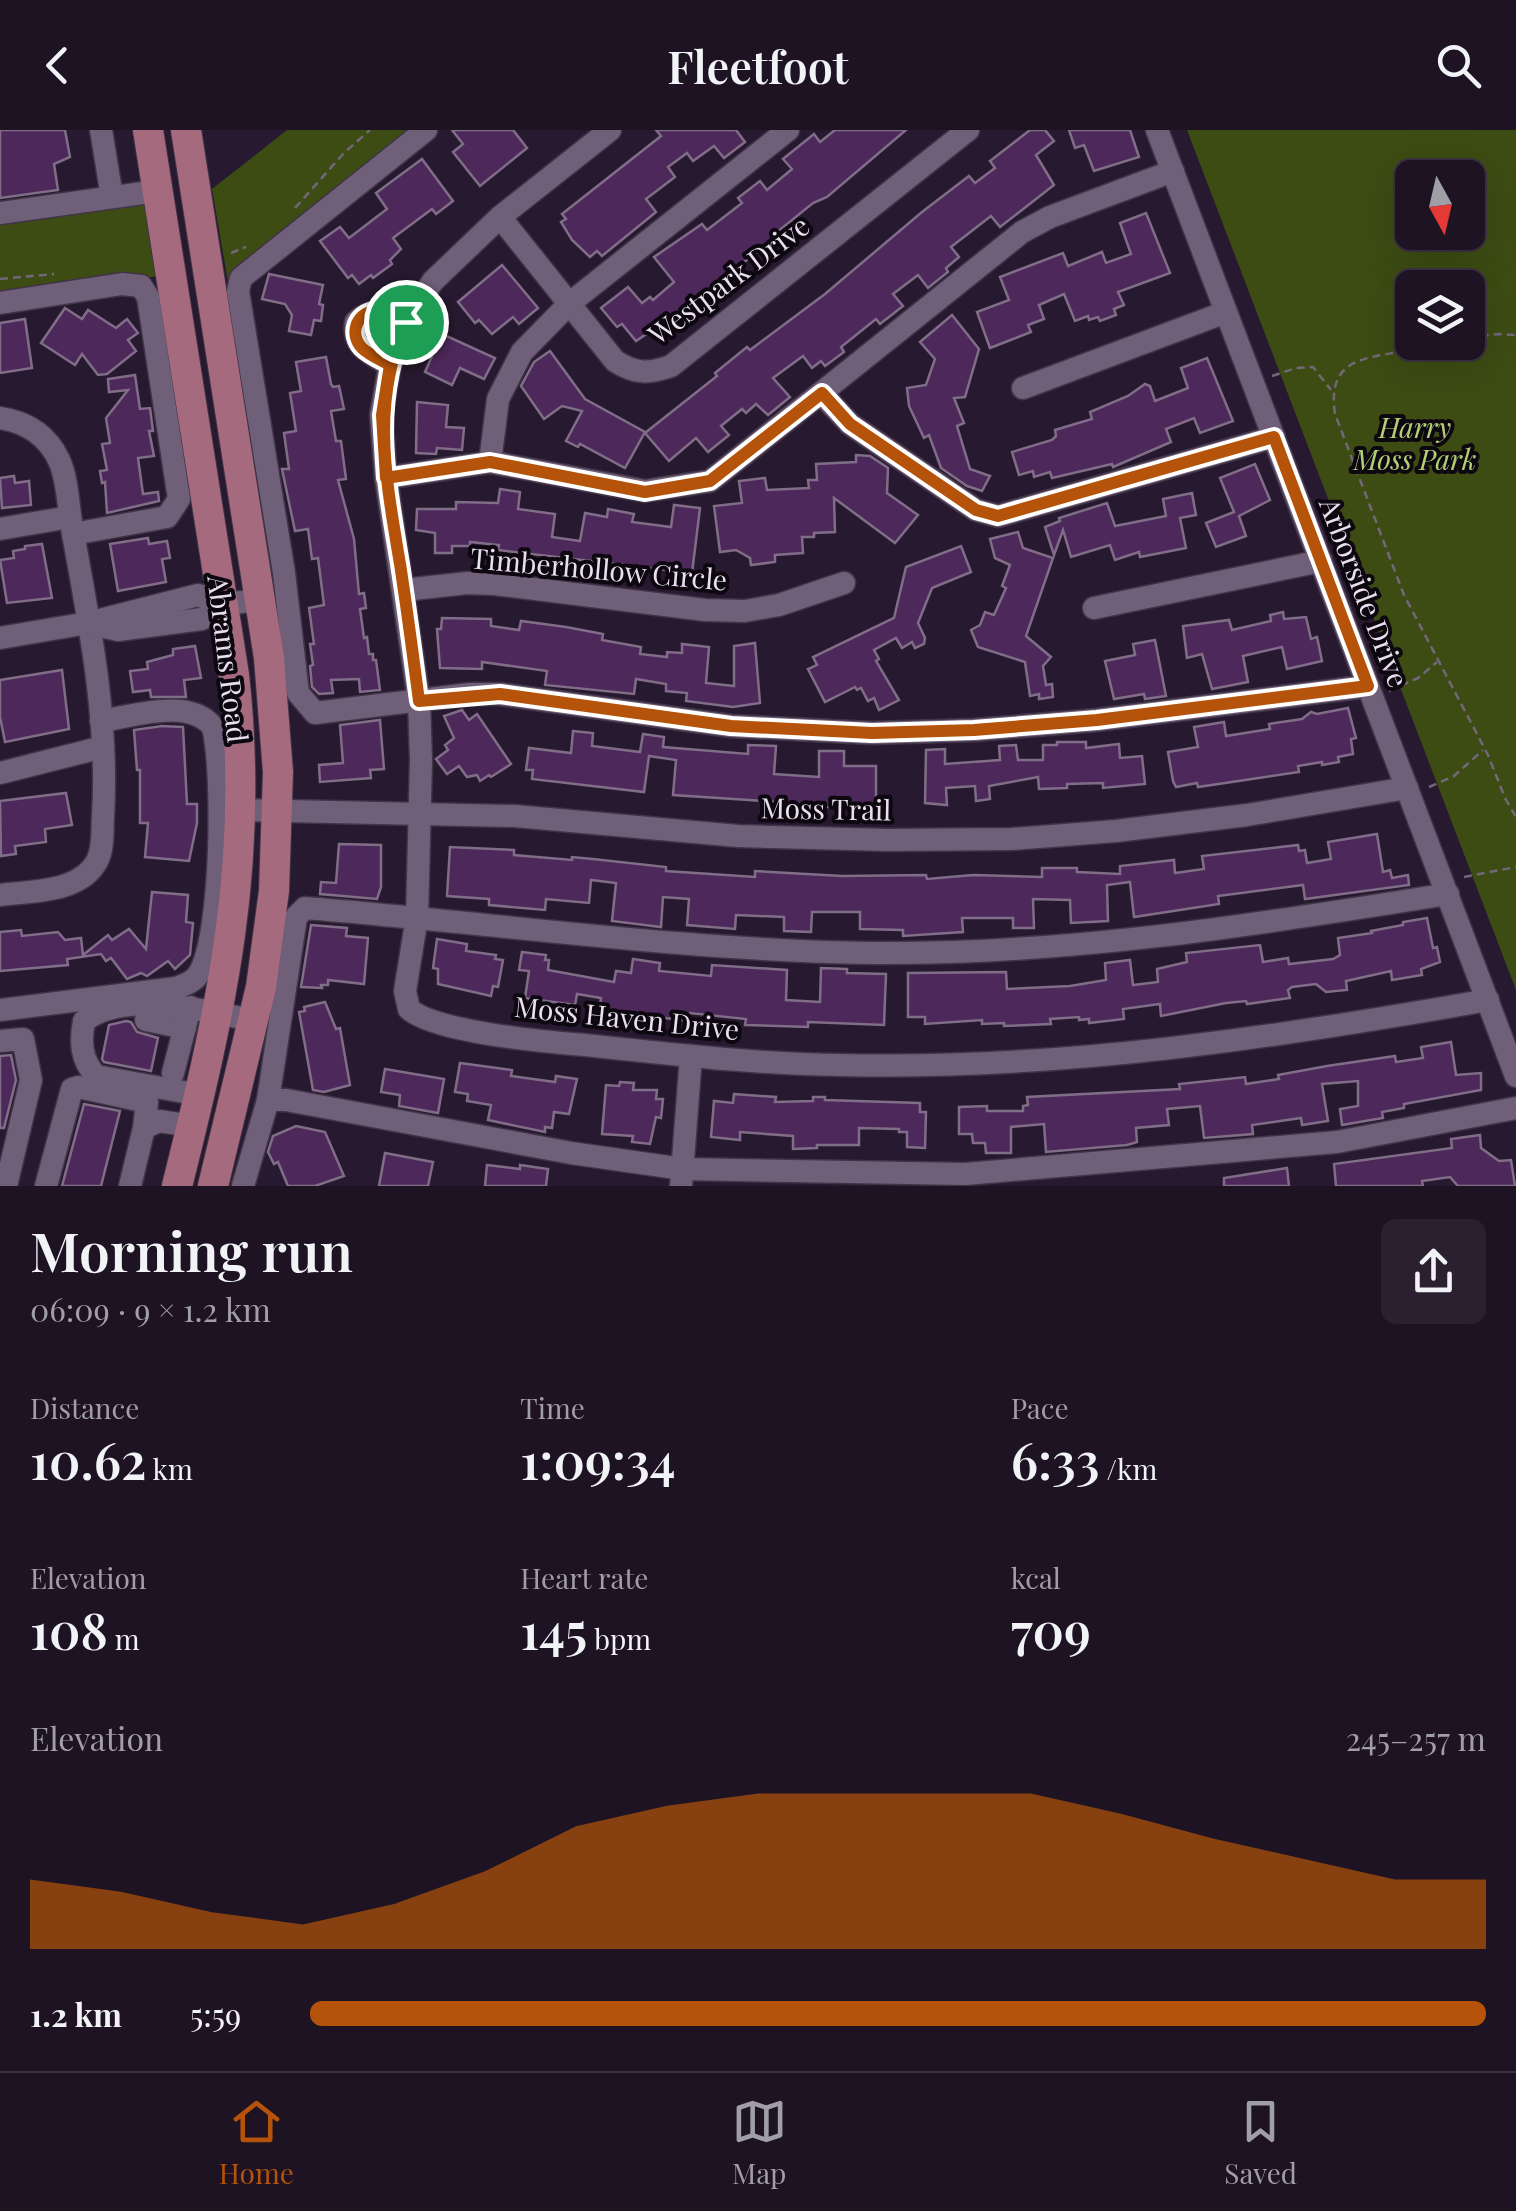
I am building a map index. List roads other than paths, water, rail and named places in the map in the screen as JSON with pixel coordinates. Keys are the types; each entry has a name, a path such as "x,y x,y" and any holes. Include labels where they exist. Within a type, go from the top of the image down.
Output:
{"main road":[{"name":"Abrams Road","path":"148,130 224,604 238,710 242,810 234,924 198,1016 200,1096 177,1186"},
{"name":"Abrams Road","path":"186,130 260,600 274,704 278,812 272,906 255,1020 213,1186"}],"street":[{"path":"101,130 112,198"},
{"path":"426,130 240,278 238,291 284,573 298,693 315,713 500,694 731,726 889,733 1097,720 1371,692"},
{"name":"Moss Haven Drive","path":"610,130 500,218 433,282 406,322 390,365 382,415 386,478 419,701 422,813 406,1000 418,1017 548,1042 841,1066 1073,1057 1263,1038 1488,1000"},
{"path":"490,462 496,411 522,352 570,303 788,130"},
{"name":"Westpark Drive","path":"500,218 616,360 628,368 655,372 672,366 968,130"},
{"name":"Arborside Drive","path":"1157,130 1516,1076"},
{"path":"386,478 490,462 645,492 710,481 1022,232 1050,217 1173,171"},
{"path":"0,213 158,191"},
{"path":"0,303 122,284 141,286 148,297 179,500 167,517 0,529"},
{"path":"390,365 357,342 356,322 364,314 376,311 406,322"},
{"path":"1023,388 1226,312"},
{"path":"822,393 850,424 976,510 998,516 1274,437"},
{"path":"0,418 15,420 38,432 61,464 101,720 104,800 102,848 89,871 59,888 0,895"},
{"path":"1094,608 1321,561"},
{"name":"Timberhollow Circle","path":"404,590 494,584 704,610 744,610 778,605 844,583"},
{"path":"0,638 88,622 118,630 202,620 224,604 260,600"},
{"path":"0,1010 176,988 191,982 203,968 214,908 220,830 213,727 196,712 182,710 101,720"},
{"path":"0,773 102,746"},
{"name":"Moss Trail","path":"242,810 515,816 738,836 888,840 1012,838 1247,815 1409,792"},
{"path":"243,1186 268,1100 296,918 304,908 618,940 873,953 1104,944 1239,928 1446,887"},
{"path":"198,1016 168,1003 105,1010 84,1021 82,1034 86,1066 96,1076 200,1096"},
{"path":"105,1010 140,1019 198,1016 255,1020"},
{"path":"173,1074 198,1016"},
{"path":"0,1041 23,1039 32,1080 6,1186"},
{"path":"682,1178 692,1056"},
{"path":"46,1186 72,1089 78,1087 147,1102 130,1186"},
{"path":"268,1100 286,1100 571,1153 682,1178 965,1174 1078,1166 1337,1142 1516,1108"},
{"path":"144,1128 159,1122 192,1126"}],"park label":[{"name":"Harry Moss Park","path":"1415,442"}]}
